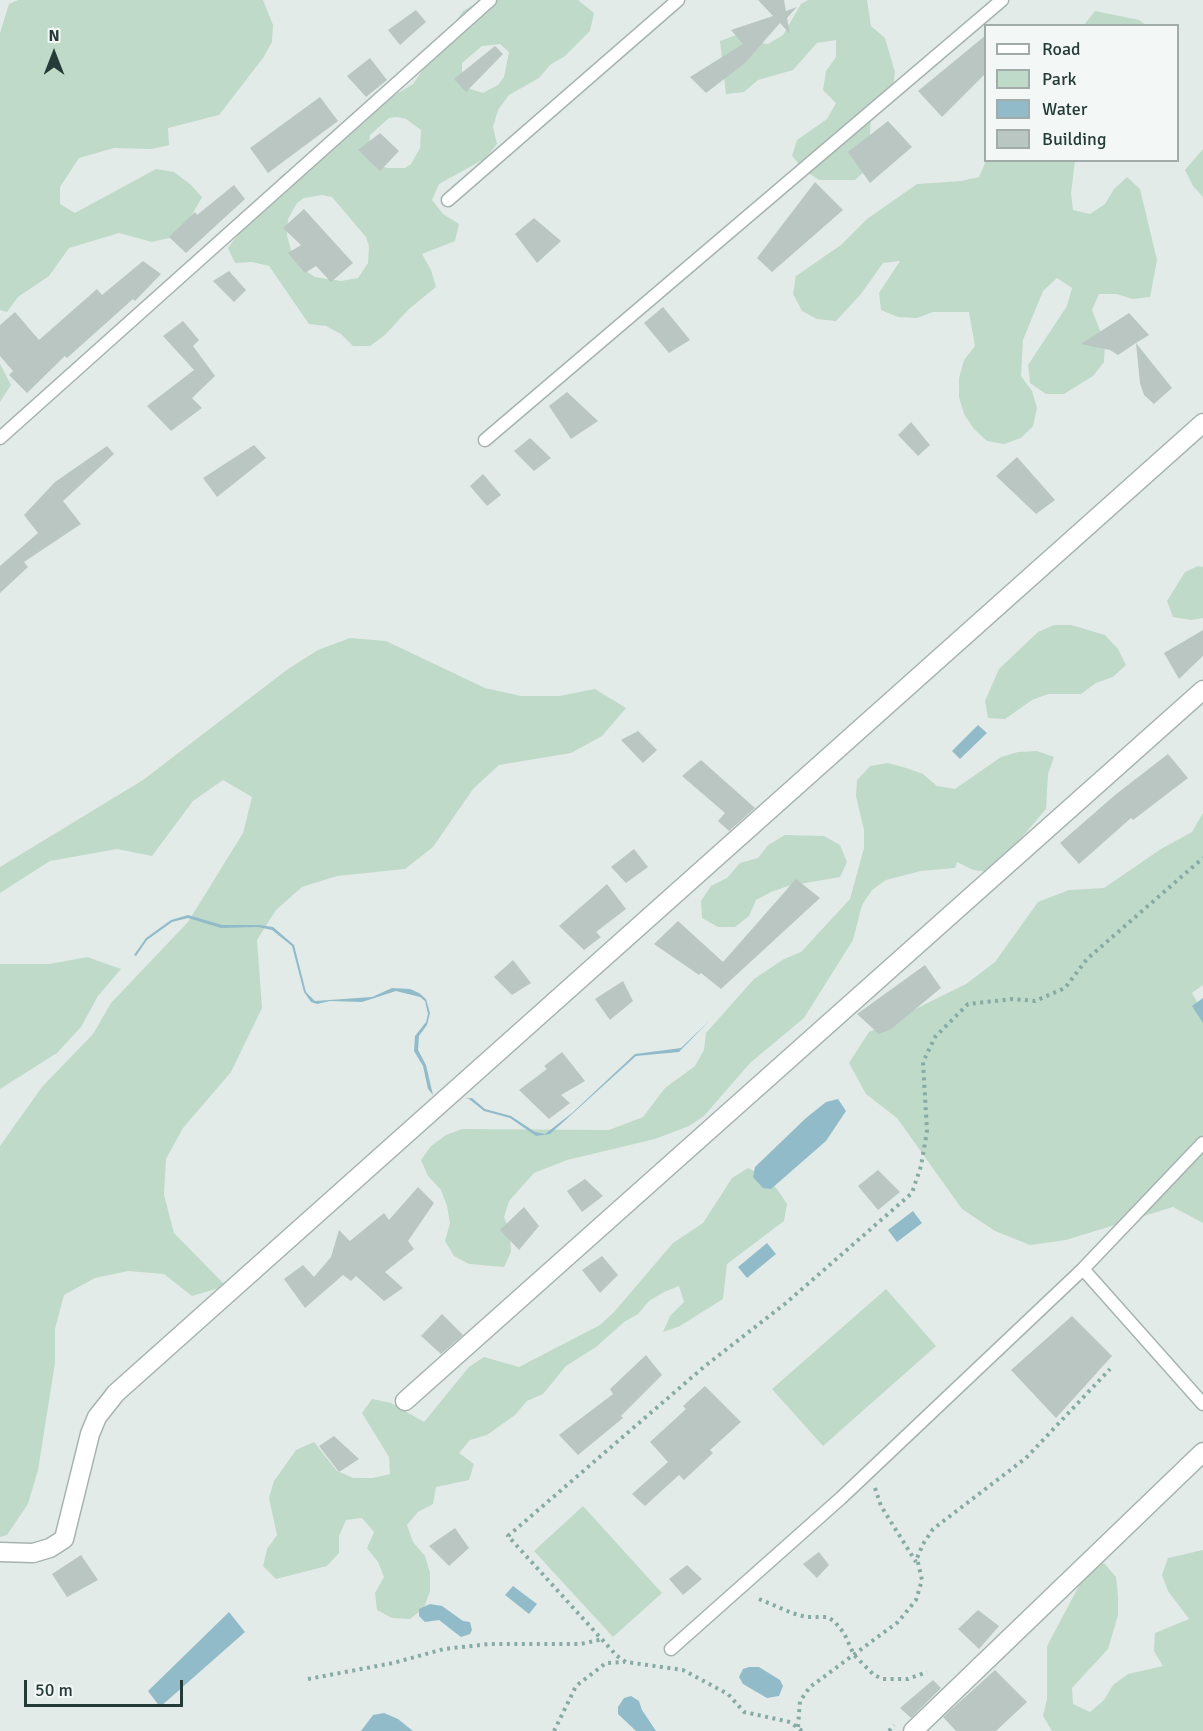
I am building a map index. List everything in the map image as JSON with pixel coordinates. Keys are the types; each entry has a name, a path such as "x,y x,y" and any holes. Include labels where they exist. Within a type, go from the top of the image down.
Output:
{"street":[{"path":"0,1552 33,1553 50,1548 64,1539 90,1434 97,1417 116,1393 1203,423"},
{"path":"405,1401 1203,690"},
{"path":"913,1731 1203,1452"}],"lane":[{"path":"0,438 490,0"},
{"path":"448,200 678,0"},
{"path":"485,440 1002,0"},
{"path":"671,1648 841,1498 1083,1269 1203,1143"},
{"path":"1083,1269 1203,1404"}],"path":[{"path":"626,1662 508,1536 705,1366 786,1303 912,1193 921,1166 927,1131 923,1062 935,1037 968,1004 1012,999 1035,1001 1065,988 1088,958 1203,858"},
{"path":"918,1565 922,1544 933,1529 1026,1458 1110,1370"},
{"path":"554,1731 576,1686 606,1663 626,1662 683,1670 728,1694 744,1712 778,1718 799,1730 800,1701 810,1687 898,1622 916,1600 922,1580 918,1565 881,1506 875,1488"},
{"path":"759,1599 806,1617 827,1617 844,1633 854,1655 864,1667 883,1679 908,1679 927,1672"},
{"path":"308,1679 393,1663 444,1649 490,1644 581,1644 603,1639"}],"green space":[{"path":"18,0 263,0 273,25 272,42 263,58 219,115 168,128 169,145 152,149 114,148 79,158 60,187 60,204 75,213 156,169 174,172 202,197 185,227 169,238 152,242 119,233 69,248 49,276 18,297 7,312 0,310 0,33 9,4"},
{"path":"487,0 578,0 594,13 590,31 565,56 550,65 539,78 509,95 498,110 493,127 497,144 486,158 439,184 432,200 443,214 459,224 455,241 422,254 431,270 436,287 370,346 353,346 341,334 326,326 309,324 269,266 252,262 235,263 228,248 281,176 383,102 413,84 463,11 478,2","holes":["500,44 509,52 504,77 498,85 483,93 467,88 462,81 462,63 482,46","389,118 406,119 421,130 420,148 411,164 405,168 380,166 369,153 370,135","322,195 332,197 366,237 369,246 368,263 358,278 341,281 315,277 301,268 292,253 287,236 288,219 297,203 304,198"]},
{"path":"808,0 867,0 871,26 885,38 895,72 893,89 871,116 868,168 855,180 819,180 804,170 792,156 797,140 827,119 836,103 823,90 826,71 836,57 836,40 817,43 793,70 758,80 744,92 726,94 720,41 736,35 752,42 768,44 783,35 801,4"},
{"path":"1095,11 1139,20 1145,24 1085,24"},
{"path":"1203,149 1203,197 1193,186 1185,170"},
{"path":"986,162 1075,162 1071,193 1073,210 1090,214 1105,204 1114,189 1127,177 1140,189 1157,260 1150,297 1133,299 1116,294 1099,294 1092,310 1105,343 1104,362 1093,376 1064,394 1046,394 1030,383 1028,365 1067,306 1072,288 1057,278 1043,291 1023,340 1021,376 1032,391 1037,408 1033,426 1021,438 1004,444 987,441 974,429 964,414 959,397 959,378 964,360 975,346 969,312 933,312 917,318 898,317 881,310 879,293 900,261 883,263 861,294 836,321 817,319 802,311 793,294 796,276 841,245 867,219 917,184 961,181 979,177"},
{"path":"0,364 11,385 0,402"},
{"path":"1198,566 1203,567 1203,618 1191,620 1173,617 1167,601 1185,572"},
{"path":"1054,625 1071,625 1105,635 1118,649 1126,665 1113,677 1096,683 1081,694 1048,694 1032,700 1005,719 988,718 985,701 999,669 1038,632"},
{"path":"350,638 386,641 485,688 521,696 559,696 595,689 626,708 602,736 571,753 499,765 473,789 433,847 405,869 337,876 302,887 276,910 257,940 262,1008 231,1072 183,1128 166,1159 164,1195 174,1233 226,1286 192,1296 164,1274 128,1271 95,1278 64,1295 55,1329 55,1363 38,1470 28,1504 7,1535 0,1537 0,1146 42,1087 93,1034 111,1003 188,922 243,833 252,797 223,780 193,801 152,856 117,849 50,861 0,893 0,867 143,780 288,669 318,650"},
{"path":"1037,751 1054,757 1048,774 1046,809 1023,836 1016,852 989,872 973,870 957,862 955,868 921,871 886,880 872,890 862,905 853,940 804,1018 750,1063 704,1116 689,1126 655,1139 567,1160 534,1173 509,1201 504,1217 510,1233 511,1252 504,1267 469,1264 454,1256 445,1241 450,1223 447,1206 441,1190 428,1176 421,1160 431,1146 446,1135 462,1129 609,1130 643,1117 665,1088 695,1066 704,1050 706,1033 754,979 784,959 801,952 850,899 864,848 864,830 856,796 857,780 870,766 888,763 923,774 937,786 955,789 1001,757 1018,752"},
{"path":"1203,813 1203,985 1192,993 1203,1012 1203,1223 1173,1207 1066,1240 1030,1245 995,1231 962,1209 897,1118 866,1094 849,1063 869,1032 966,984 995,962 1038,902 1069,890 1104,888 1161,849 1192,832"},
{"path":"785,835 824,836 840,845 847,862 840,877 788,886 771,892 756,900 749,916 735,927 718,927 702,918 701,901 711,886 727,878 740,863 758,858 768,845"},
{"path":"87,957 121,969 98,996 81,1027 57,1053 0,1089 0,964 50,964"},
{"path":"748,1168 764,1176 777,1189 787,1204 784,1221 727,1264 723,1299 680,1326 663,1332 670,1316 684,1302 679,1286 664,1292 649,1301 638,1314 624,1322 596,1347 566,1366 543,1394 527,1401 515,1415 487,1435 470,1440 459,1453 474,1464 469,1480 436,1487 433,1504 418,1512 407,1525 413,1542 425,1556 430,1573 430,1591 424,1608 410,1619 392,1618 377,1610 375,1593 384,1577 378,1562 367,1548 374,1532 362,1518 346,1520 339,1536 339,1553 327,1566 276,1579 263,1566 267,1549 277,1535 269,1498 274,1481 296,1450 314,1442 337,1471 353,1478 373,1478 390,1474 389,1457 362,1413 372,1399 391,1403 424,1422 469,1367 484,1357 519,1367 600,1325 614,1312 673,1243 703,1223 732,1178"},
{"path":"886,1289 936,1346 823,1446 772,1389"},
{"path":"583,1506 662,1593 613,1637 534,1551"},
{"path":"1203,1550 1203,1731 1052,1731 1043,1716 1047,1699 1047,1646 1088,1569 1104,1563 1116,1577 1118,1596 1118,1615 1108,1649 1072,1688 1073,1704 1090,1712 1104,1700 1113,1685 1128,1674 1163,1666 1154,1651 1155,1633 1189,1619 1168,1591 1162,1575 1168,1558"}],"water":[{"path":"978,725 987,733 960,759 952,751"},
{"path":"188,915 222,925 273,927 294,945 306,992 315,1001 372,997 392,988 410,989 419,993 426,999 430,1013 427,1025 419,1036 418,1050 426,1065 433,1095 428,1089 423,1066 414,1051 415,1036 426,1022 428,1014 425,1001 420,997 396,991 362,1002 330,1001 317,1004 311,1002 304,992 292,946 272,930 258,927 221,928 188,918 172,922 147,940 136,956 134,955 146,938 171,920"},
{"path":"1203,998 1203,1023 1192,1006"},
{"path":"709,1021 679,1052 636,1056 550,1134 536,1136 510,1118 484,1111 469,1099 464,1099 472,1098 485,1109 511,1116 535,1132 545,1134 572,1113 635,1054 681,1048"},
{"path":"838,1099 846,1111 826,1141 771,1189 763,1188 753,1177 755,1167 806,1118 826,1102"},
{"path":"913,1211 922,1223 897,1242 888,1230"},
{"path":"767,1243 776,1254 747,1278 738,1267"},
{"path":"513,1586 537,1604 529,1614 505,1595"},
{"path":"430,1604 442,1606 463,1621 470,1622 472,1630 470,1634 461,1637 439,1620 425,1622 419,1616 419,1609"},
{"path":"229,1612 245,1632 160,1707 148,1691"},
{"path":"759,1667 780,1680 783,1686 779,1696 767,1698 743,1684 739,1677 743,1669"},
{"path":"631,1696 639,1701 642,1710 656,1731 636,1731 618,1714 618,1707 624,1698"},
{"path":"384,1713 398,1719 413,1731 361,1731 373,1715"}],"building":[{"path":"758,0 784,0 786,11 797,7 787,18 790,34 780,23 745,63 706,93 690,77 743,44 731,30 773,16"},
{"path":"416,10 426,22 400,45 388,30"},
{"path":"984,37 984,75 942,117 918,91"},
{"path":"495,46 503,54 466,92 454,79"},
{"path":"370,58 387,80 366,97 347,76"},
{"path":"320,97 338,121 268,173 250,148"},
{"path":"888,121 912,147 870,183 848,152"},
{"path":"380,133 399,151 380,171 358,150"},
{"path":"815,182 843,210 772,272 757,258"},
{"path":"234,185 245,199 186,253 169,237 195,212 197,215"},
{"path":"304,209 353,263 331,282 316,266 305,273 288,253 301,245 283,228"},
{"path":"534,218 561,241 537,263 515,234"},
{"path":"143,261 161,274 135,301 133,299 67,358 65,356 27,393 9,375 13,371 0,356 0,325 15,312 39,340 97,289 102,295"},
{"path":"229,271 246,290 234,302 213,281"},
{"path":"663,307 690,340 669,353 644,323"},
{"path":"1129,313 1149,335 1118,355 1110,350 1081,344"},
{"path":"183,321 199,340 193,346 215,376 192,398 202,408 171,431 147,406 194,370 163,336"},
{"path":"1136,343 1172,388 1154,404 1144,395 1140,383"},
{"path":"567,392 598,421 571,439 549,406"},
{"path":"911,422 930,445 918,456 898,435"},
{"path":"530,438 551,458 534,471 514,451"},
{"path":"254,445 266,458 217,497 203,478"},
{"path":"107,446 114,454 63,501 81,524 24,562 28,567 0,593 0,566 38,533 24,515 55,482"},
{"path":"1017,457 1055,500 1036,514 996,476"},
{"path":"483,474 501,495 487,506 470,486"},
{"path":"1203,630 1203,656 1179,679 1164,653"},
{"path":"638,731 657,750 643,763 621,740"},
{"path":"1168,754 1188,778 1133,820 1131,818 1079,864 1060,843 1115,795"},
{"path":"701,760 755,808 729,831 718,821 725,813 682,776"},
{"path":"634,849 648,867 626,883 611,867"},
{"path":"796,879 820,898 721,989 701,973 699,975 654,944 678,921 723,962"},
{"path":"607,884 626,909 596,932 601,937 584,950 559,926"},
{"path":"513,960 531,983 512,995 494,977"},
{"path":"925,965 941,988 891,1029 879,1034 857,1014"},
{"path":"623,981 633,1001 610,1020 595,999"},
{"path":"562,1052 585,1081 561,1095 570,1103 549,1119 519,1090 547,1069 544,1066"},
{"path":"878,1170 900,1192 878,1210 858,1186"},
{"path":"585,1179 603,1196 582,1212 567,1191"},
{"path":"418,1187 434,1203 408,1241 414,1249 385,1272 403,1288 384,1301 356,1276 351,1281 343,1275 305,1308 284,1279 303,1265 314,1277 331,1257 339,1230 350,1241 384,1213 389,1220"},
{"path":"524,1207 539,1226 519,1250 500,1230"},
{"path":"602,1256 618,1275 600,1293 582,1270"},
{"path":"442,1314 463,1335 441,1354 421,1336"},
{"path":"1072,1316 1112,1356 1056,1418 1011,1370"},
{"path":"646,1355 662,1375 621,1416 623,1418 578,1455 559,1435 613,1394 610,1389"},
{"path":"705,1386 741,1422 710,1450 713,1453 684,1480 679,1475 645,1506 632,1494 668,1462 650,1442 686,1409 683,1406"},
{"path":"334,1436 359,1459 339,1472 319,1446"},
{"path":"455,1528 469,1548 449,1566 429,1546"},
{"path":"819,1552 829,1565 817,1578 803,1564"},
{"path":"81,1555 98,1580 67,1597 52,1574"},
{"path":"687,1565 702,1579 683,1595 669,1579"},
{"path":"978,1610 999,1626 979,1649 958,1629"},
{"path":"995,1670 1027,1702 996,1731 956,1731 943,1717"},
{"path":"933,1680 941,1688 911,1718 900,1708"}]}
